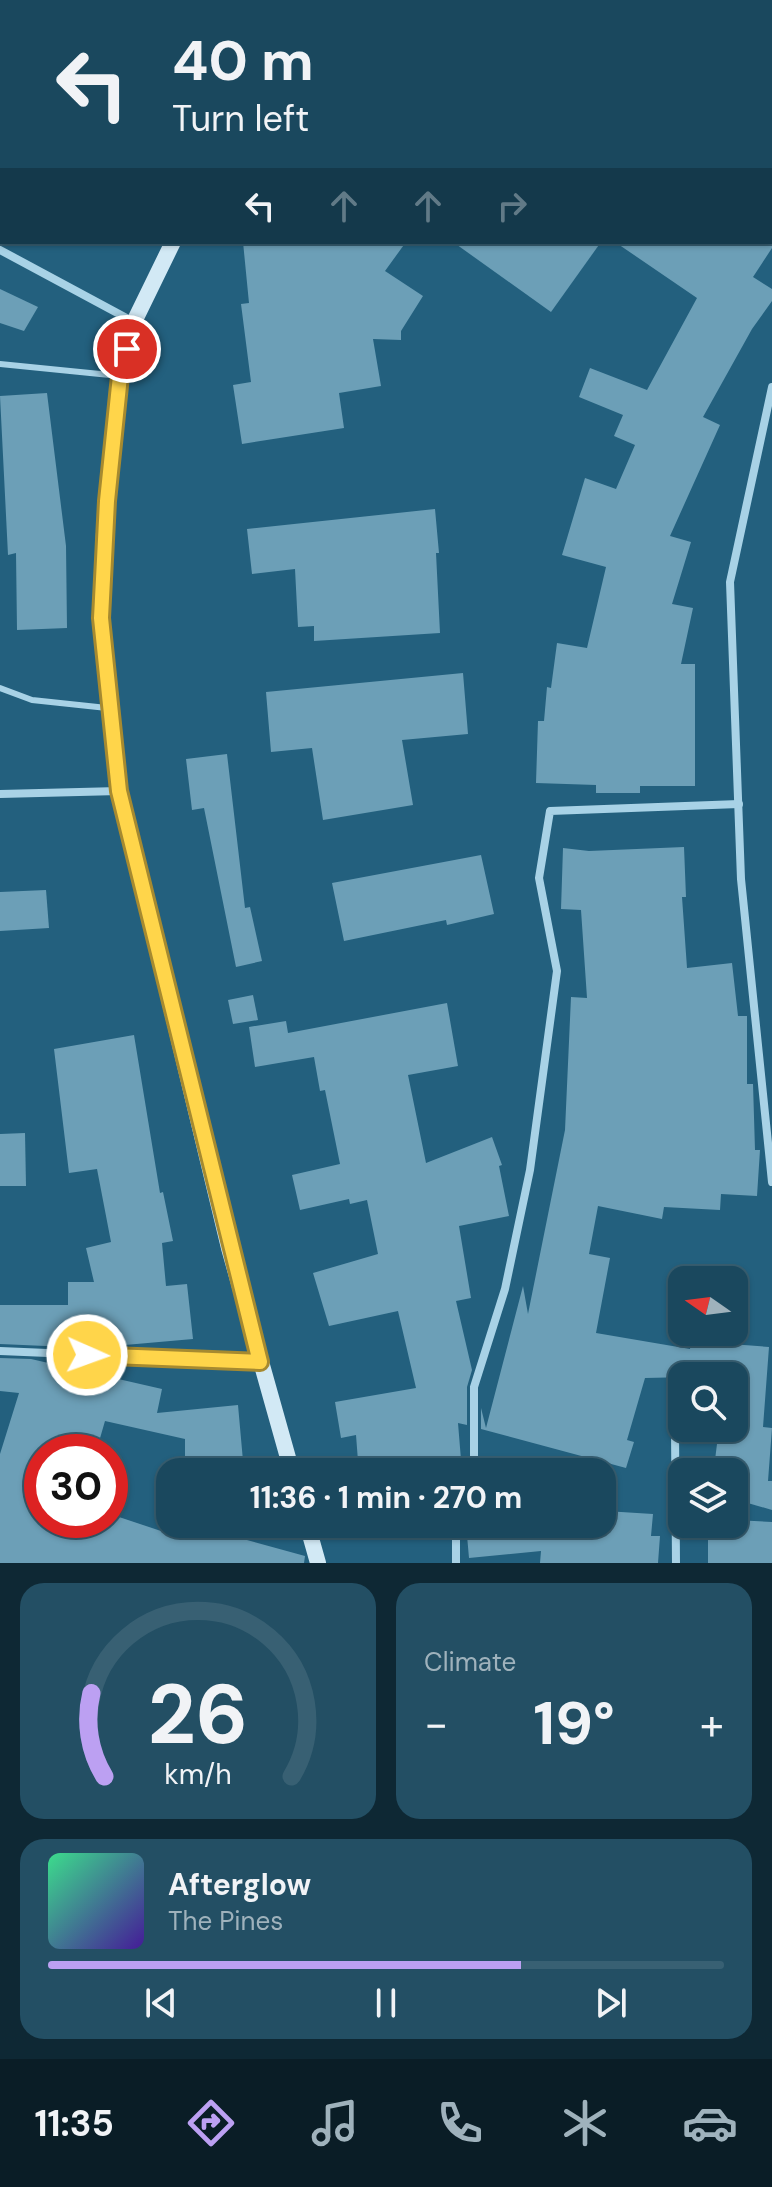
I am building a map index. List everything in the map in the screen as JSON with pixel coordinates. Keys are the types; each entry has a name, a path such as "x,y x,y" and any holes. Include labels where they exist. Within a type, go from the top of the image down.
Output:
{"main road":[{"path":"172,244 134,322 120,376 104,532 101,618 119,791 260,1362 288,1458"},
{"path":"311,1538 318,1563"}],"street":[{"path":"0,250 134,322"},
{"path":"772,387 730,582 741,879 772,1182"},
{"path":"0,794 119,791"},
{"path":"474,1458 474,1387 505,1289 530,1170 548,1050 557,971 539,878 550,811 739,804"},
{"path":"0,1351 260,1362"},
{"path":"675,1442 676,1563"},
{"path":"456,1538 456,1563"}],"lane":[{"path":"0,364 120,376"},
{"path":"0,688 32,700 111,708"}],"building":[{"path":"243,244 405,244 385,271 423,296 401,331 401,340 373,339 381,386 339,393 344,428 242,444 233,385 251,382 241,304 249,303"},
{"path":"456,244 600,244 551,312"},
{"path":"618,244 772,244 753,277 772,289 772,301 752,329 703,417 720,425 670,536 691,542 672,604 693,608 681,664 695,664 695,786 640,786 640,793 596,793 596,785 536,783 538,721 544,721 547,687 551,688 557,643 587,648 606,567 562,555 585,478 616,489 635,445 614,436 623,415 579,397 590,368 647,390 697,298"},
{"path":"0,289 38,307 24,331 0,323"},
{"path":"47,393 66,546 67,628 17,630 16,553 8,555 0,396"},
{"path":"435,509 440,633 314,641 314,626 298,627 295,569 252,574 247,529"},
{"path":"463,673 468,734 402,740 413,805 323,820 312,748 271,752 266,692"},
{"path":"227,754 245,908 250,907 262,961 236,967 204,808 192,810 186,759"},
{"path":"684,847 686,897 682,897 687,968 732,963 738,1016 747,1016 747,1084 753,1084 755,1150 760,1150 757,1196 721,1194 720,1210 664,1207 662,1219 598,1206 589,1254 610,1258 596,1333 690,1349 690,1346 769,1347 763,1427 772,1428 768,1481 772,1481 772,1510 748,1503 748,1458 715,1458 717,1442 748,1442 748,1362 668,1362 668,1377 645,1378 627,1440 634,1442 626,1468 616,1465 616,1458 589,1458 481,1429 481,1408 486,1428 523,1286 528,1314 565,1130 571,997 587,998 581,910 561,909 563,848 589,851"},
{"path":"481,855 494,914 447,925 446,920 344,941 332,883"},
{"path":"46,890 49,928 0,931 0,892"},
{"path":"253,995 258,1020 233,1024 228,1000"},
{"path":"447,1003 458,1066 408,1075 426,1163 492,1137 502,1165 499,1166 509,1216 459,1226 471,1298 456,1301 472,1370 467,1387 467,1425 458,1423 461,1458 358,1458 356,1435 341,1438 335,1402 416,1388 398,1311 329,1326 313,1273 378,1254 367,1200 350,1204 349,1199 300,1210 292,1175 340,1164 325,1090 320,1091 314,1057 255,1067 249,1027 286,1021 288,1033"},
{"path":"134,1035 160,1193 163,1192 173,1241 162,1243 166,1286 187,1284 193,1339 91,1348 0,1344 0,1305 68,1305 68,1282 94,1282 86,1248 111,1242 97,1169 69,1173 54,1049"},
{"path":"25,1133 26,1186 0,1186 0,1134"},
{"path":"0,1358 31,1359 162,1389 157,1413 238,1405 243,1458 185,1458 185,1439 105,1421 101,1434 24,1434 24,1538 128,1538 128,1520 156,1529 156,1538 240,1538 305,1556 304,1563 0,1563 0,1454 19,1393 0,1391"},
{"path":"616,1512 653,1514 651,1536 660,1536 658,1563 540,1563 541,1551 469,1558 467,1538 616,1538"},
{"path":"748,1521 772,1522 772,1563 708,1563 708,1538 748,1538"}],"route":[{"path":"87,1355 260,1362 229,1248 119,791 101,618 104,532 120,376 127,349"}]}
